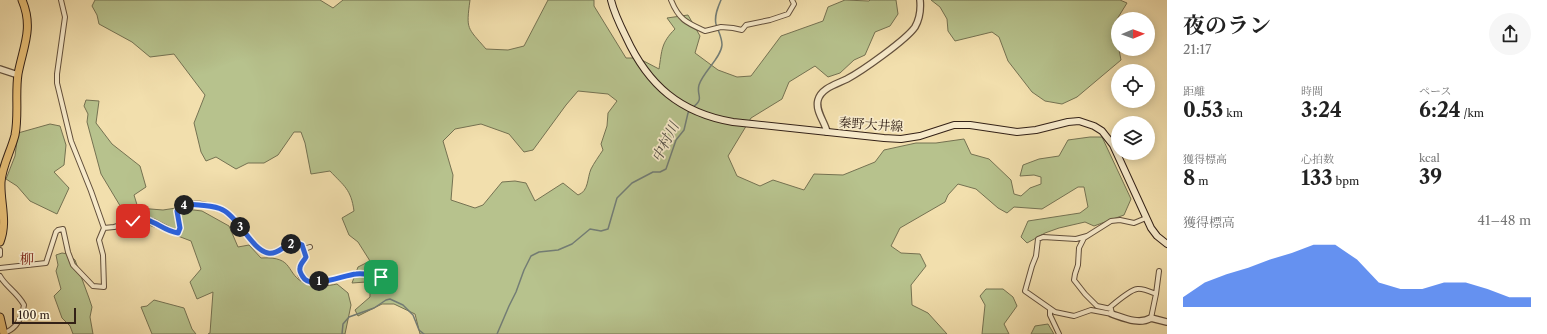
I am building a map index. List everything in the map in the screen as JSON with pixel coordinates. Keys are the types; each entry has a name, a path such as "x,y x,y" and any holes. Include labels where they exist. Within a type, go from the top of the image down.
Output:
{"main road":[{"path":"0,242 4,226 1,181 16,130 18,75 28,27 27,16 22,0"},
{"name":"秦野大井線","path":"611,0 634,54 650,77 668,96 696,112 723,121 901,139 920,136 959,125 970,125 1017,132 1036,130 1068,122 1088,124 1102,131 1113,145 1146,218 1157,236 1167,244"},
{"path":"0,317 4,333"}],"street":[{"path":"0,268 46,263 56,232 63,229 68,252 74,264 93,286 104,287 103,255 98,240 104,228 71,141 57,83 65,17 61,0"},
{"path":"670,0 676,12 686,21 705,31 718,28 733,28 742,30 746,25 770,20 788,14 794,4 792,0"},
{"path":"827,132 818,108 819,98 829,88 858,72 908,35 914,28 920,15 920,0"},
{"path":"0,69 18,75"},
{"path":"104,228 114,227 143,218 178,233 180,228 177,211 181,206 189,204 206,206 222,209 257,246 267,253 275,252 283,247 295,243 302,245 306,257 301,265 300,271 304,280 309,282 340,278 356,274 381,277"},
{"path":"1146,218 1134,222 1114,220 1086,236 1076,239 1043,237 1038,239 1036,256 1025,291 1055,312 1074,316 1091,310 1137,321 1146,321 1151,318 1167,322"},
{"path":"1086,236 1080,244 1078,265 1074,280 1097,306 1109,308 1122,296 1136,289 1142,289 1156,294"},
{"path":"304,249 310,247"},
{"path":"0,250 0,255"},
{"path":"1151,318 1159,271"},
{"path":"0,276 2,280 19,296 24,305 19,322 10,331 4,333"},
{"path":"1109,308 1112,311 1112,314"},
{"path":"1050,309 1050,315 1059,334"}],"green space":[{"path":"95,0 320,0 333,8 343,0 470,0 468,23 469,28 475,36 486,49 508,50 524,46 548,0 594,0 594,6 626,58 638,58 659,69 662,52 667,38 675,29 667,18 688,15 700,36 695,53 718,70 737,77 751,76 781,36 823,21 828,7 845,0 896,0 898,14 890,26 875,32 865,55 854,60 840,73 828,77 815,66 789,82 782,99 751,118 728,156 737,176 760,186 773,180 804,190 814,174 843,175 875,162 884,150 916,143 936,143 964,139 971,154 989,159 1011,180 1014,194 1021,196 1030,188 1041,184 1041,177 1034,175 1020,176 1023,165 1039,159 1059,156 1068,140 1102,137 1111,156 1111,160 1113,160 1131,199 1124,215 1094,226 1085,222 1059,228 1045,233 1027,243 1021,237 1028,221 1080,213 1088,207 1084,187 1078,187 1042,209 1014,207 1007,213 998,208 976,189 958,184 948,195 945,202 900,228 891,246 901,253 920,254 926,266 911,285 912,305 928,313 947,334 420,334 415,314 394,304 382,304 358,316 355,310 370,297 370,289 365,285 366,282 352,283 358,267 370,261 358,242 349,235 342,218 354,211 353,204 346,188 330,171 311,174 305,143 301,132 294,132 278,155 264,163 248,163 236,169 216,157 206,161 201,152 194,123 205,95 174,54 150,57 132,42 99,24 97,15 92,6","holes":["578,91 608,94 617,101 608,113 607,126 601,144 603,150 591,169 586,187 582,193 578,195 563,183 535,201 526,183 515,181 502,182 483,205 475,208 451,200 453,175 443,141 455,129 481,124 509,134 524,152 533,150"]},
{"path":"931,0 1120,0 1127,3 1121,12 1111,12 1111,56 1120,56 1121,60 1116,64 1111,64 1111,68 1077,97 1062,104 1045,101 1032,92 1008,61 999,37 992,32 955,41 948,31 947,19 940,7"},
{"path":"86,100 99,101 96,123 112,144 140,166 146,187 134,195 138,208 163,210 176,208 202,211 229,226 238,247 249,245 261,258 280,260 288,266 299,280 306,284 325,286 337,284 348,293 351,305 345,334 208,334 210,333 213,292 197,299 190,282 201,269 191,241 149,225 138,230 125,214 101,174 87,122 88,114 84,106"},
{"path":"50,124 60,126 66,145 64,165 54,172 69,188 57,214 30,201 17,186 6,179 15,156 18,133"},
{"path":"62,253 68,254 75,260 92,307 90,317 93,334 73,334 70,326 62,318 54,296 61,289 56,271 58,265 56,255"},
{"path":"986,289 1003,289 1013,297 1017,306 1004,324 1009,334 982,334 985,305 980,296"},
{"path":"154,300 184,308 192,329 196,334 152,334 141,307 147,306"},
{"path":"1048,324 1054,334 1031,334 1035,326"}],"waterway":[{"name":"中村川","path":"693,107 699,101 698,89 701,80 721,50 722,42 716,24 717,12 721,0"},
{"name":"中村川","path":"497,334 531,256 539,252 558,250 572,244 590,229 601,231 608,229 617,198 632,183 653,172 660,172 666,169 676,140 684,130 688,113 691,109"},
{"name":"中村川","path":"342,334 343,324 349,317 374,308 390,299 403,305 413,315 419,330 424,334"}],"district":[{"name":"柳","path":"27,259"}],"route":[{"path":"133,221 143,218 178,233 180,228 177,211 181,206 196,204 215,207 222,209 233,218 257,246 267,253 275,252 283,247 295,243 302,245 306,257 301,265 300,271 304,280 306,281 326,280 361,273 381,277"}]}
